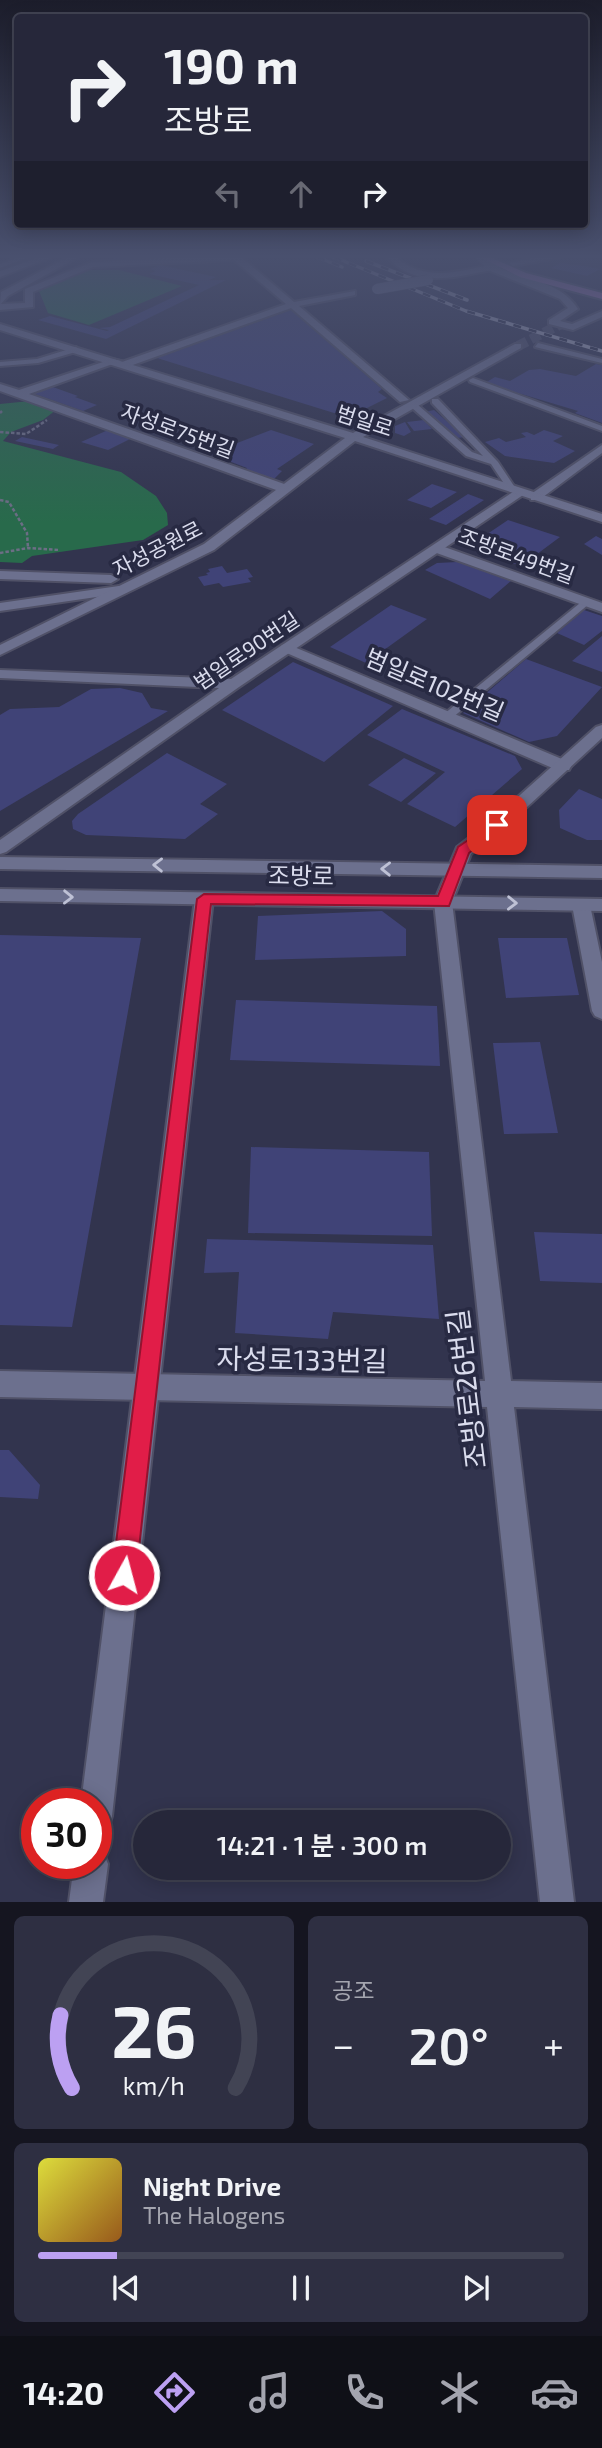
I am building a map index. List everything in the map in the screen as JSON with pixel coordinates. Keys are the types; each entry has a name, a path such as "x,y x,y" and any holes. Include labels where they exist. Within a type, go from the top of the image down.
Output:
{"street":[{"name":"범일로","path":"65,346 602,518"},
{"path":"1,408 20,394 172,346"},
{"path":"340,346 404,400"},
{"path":"392,414 411,394 502,346"},
{"path":"392,414 518,346"},
{"path":"392,414 435,401 537,346"},
{"name":"자성로75번길","path":"0,387 283,488"},
{"name":"자성공원로","path":"0,651 115,584 209,547 283,488 354,437 392,414"},
{"path":"535,497 602,448"},
{"path":"589,458 602,462"},
{"name":"범일로90번길","path":"0,848 516,490"},
{"name":"조방로49번길","path":"436,548 602,608"},
{"path":"0,575 115,584"},
{"path":"0,607 115,584"},
{"name":"범일로102번길","path":"287,648 563,765"},
{"path":"0,674 234,684"},
{"path":"454,870 463,851 497,825 602,731"},
{"name":"조방로","path":"0,863 602,872"},
{"name":"조방로26번길","path":"454,870 443,902 557,1902"},
{"name":"조방로","path":"0,895 602,905"},
{"path":"99,1788 204,899"},
{"path":"581,905 602,1011"},
{"name":"자성로133번길","path":"0,1384 602,1396"},
{"path":"86,1902 89,1879"}],"lane":[{"path":"541,346 602,361"},
{"path":"0,364 38,360 76,349"},
{"path":"473,380 602,429"},
{"path":"435,401 516,490"},
{"path":"415,407 469,454 495,464"},
{"name":"조방로49번길","path":"448,716 585,602"}],"path":[{"path":"0,432 31,433 61,409"},
{"path":"0,500 9,502 27,533 28,548"},
{"path":"0,551 28,548 60,550"}],"green space":[{"path":"30,401 56,410 43,420 11,432 3,441 121,472 156,496 167,513 168,525 143,540 32,556 22,563 0,562 0,404"}],"building":[{"path":"191,346 332,346 382,389 378,392 387,398 357,413 334,413 157,358"},
{"path":"596,364 602,365 602,423 575,413 578,411 485,383 495,377 510,381 529,370 540,369 576,376"},
{"path":"50,386 97,405 83,411 32,393"},
{"path":"434,410 465,437 457,438 425,412"},
{"path":"424,420 432,429 414,431 407,422"},
{"path":"405,422 411,432 404,436 395,433 395,426"},
{"path":"108,430 132,438 108,450 81,442"},
{"path":"271,430 314,444 277,469 282,471 274,479 245,471 247,468 208,453 223,443 232,445"},
{"path":"544,430 563,436 553,441 575,451 554,463 505,456 485,442 499,438 506,442 526,437 521,433 534,435"},
{"path":"22,437 59,445 53,449 15,441"},
{"path":"432,484 457,492 431,508 407,500"},
{"path":"468,494 484,500 446,525 429,519"},
{"path":"508,520 560,537 521,566 468,547"},
{"path":"596,536 602,539 602,555 584,544"},
{"path":"457,562 511,581 490,599 425,570 437,563"},
{"path":"222,566 227,573 247,569 253,577 248,578 251,582 223,587 219,583 204,586 198,577 208,575 208,569"},
{"path":"391,605 427,619 366,663 330,647"},
{"path":"584,610 602,616 602,631 584,645 557,633"},
{"path":"602,636 602,672 572,661"},
{"path":"526,659 602,687 557,736 529,742 463,713"},
{"path":"293,662 393,706 324,762 222,710"},
{"path":"120,688 142,693 151,708 168,711 0,811 0,715 10,709 59,707 91,689"},
{"path":"402,709 515,756 522,769 455,827 407,804 445,772 367,735"},
{"path":"167,753 227,784 200,804 218,814 185,839 86,835 73,829 72,821 78,814"},
{"path":"404,758 436,773 401,802 368,785"},
{"path":"579,789 602,799 602,840 587,840 560,828 559,810"},
{"path":"382,911 406,929 406,956 255,960 258,916"},
{"path":"0,935 141,938 72,1327 0,1325"},
{"path":"498,938 567,938 579,995 506,998"},
{"path":"236,1000 437,1006 440,1066 230,1060"},
{"path":"540,1042 558,1133 504,1134 493,1043"},
{"path":"251,1147 429,1152 432,1236 248,1233"},
{"path":"534,1232 602,1234 602,1283 540,1281"},
{"path":"207,1239 433,1245 439,1319 333,1312 328,1339 235,1333 239,1272 204,1273"},
{"path":"0,1450 9,1450 40,1485 38,1499 0,1497"}],"railway":[{"path":"584,346 602,351"}],"route":[{"path":"124,1575 204,899 443,902 463,851 497,825"}]}
